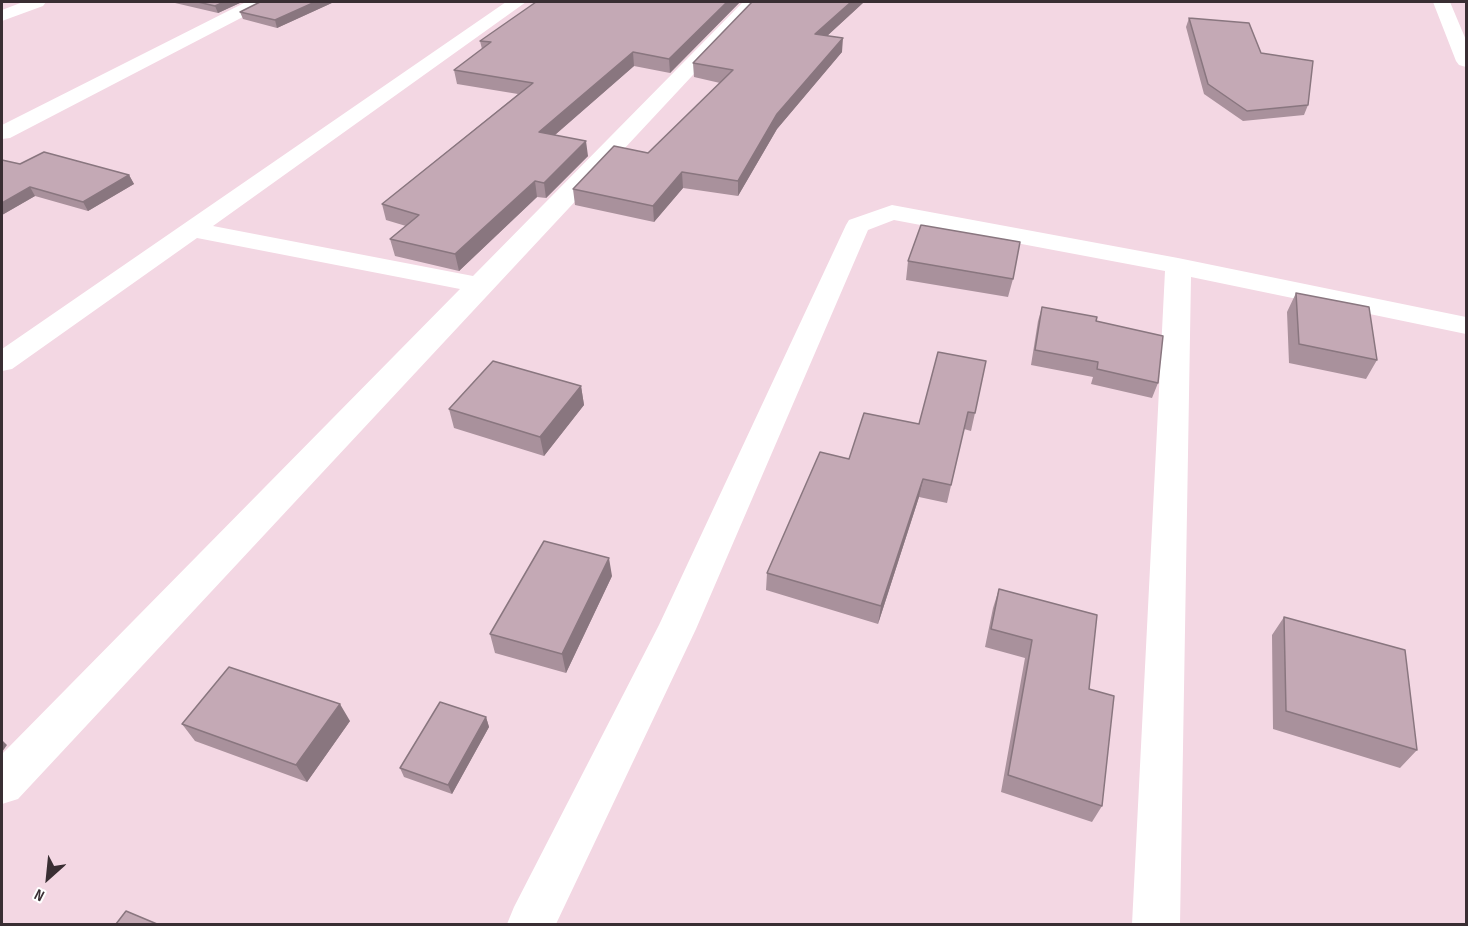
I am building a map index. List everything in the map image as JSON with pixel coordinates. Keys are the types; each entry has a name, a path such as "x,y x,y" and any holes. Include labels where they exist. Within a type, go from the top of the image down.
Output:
{"street":[{"path":"2,16 37,2"},
{"path":"2,133 258,2"},
{"path":"2,362 517,2"},
{"path":"2,784 752,2"},
{"path":"1441,2 1467,61"},
{"path":"531,924 677,629 858,225 892,212 1179,266 1467,325"},
{"path":"190,229 480,285"},
{"path":"1156,924 1179,266"}],"building":[{"path":"198,2 224,2 215,6"},
{"path":"260,2 315,2 275,20 240,12"},
{"path":"536,2 727,2 669,59 633,52 539,132 586,141 544,183 535,181 455,254 390,239 419,215 382,204 533,83 454,70 491,42 480,41"},
{"path":"752,2 851,2 815,34 843,38 777,114 738,181 682,172 653,206 573,189 614,146 648,153 733,70 693,63"},
{"path":"1189,18 1249,23 1261,53 1313,61 1308,105 1247,111 1208,84"},
{"path":"44,152 129,175 83,202 30,187 2,203 2,160 20,164"},
{"path":"921,225 1020,242 1013,279 908,261"},
{"path":"1296,293 1369,307 1377,360 1299,344"},
{"path":"1042,307 1097,317 1096,321 1163,336 1158,383 1097,369 1098,362 1035,350"},
{"path":"938,352 986,361 975,413 968,412 951,485 923,479 881,606 767,573 820,452 849,459 864,413 919,424"},
{"path":"493,361 581,386 540,437 449,409"},
{"path":"544,541 609,558 562,654 490,634"},
{"path":"999,589 1097,615 1089,689 1114,696 1102,806 1008,775 1032,640 991,629"},
{"path":"1284,617 1405,650 1417,750 1286,711"},
{"path":"229,667 340,704 296,765 182,724"},
{"path":"440,702 486,717 448,785 400,768"},
{"path":"126,911 157,924 116,924"}]}
